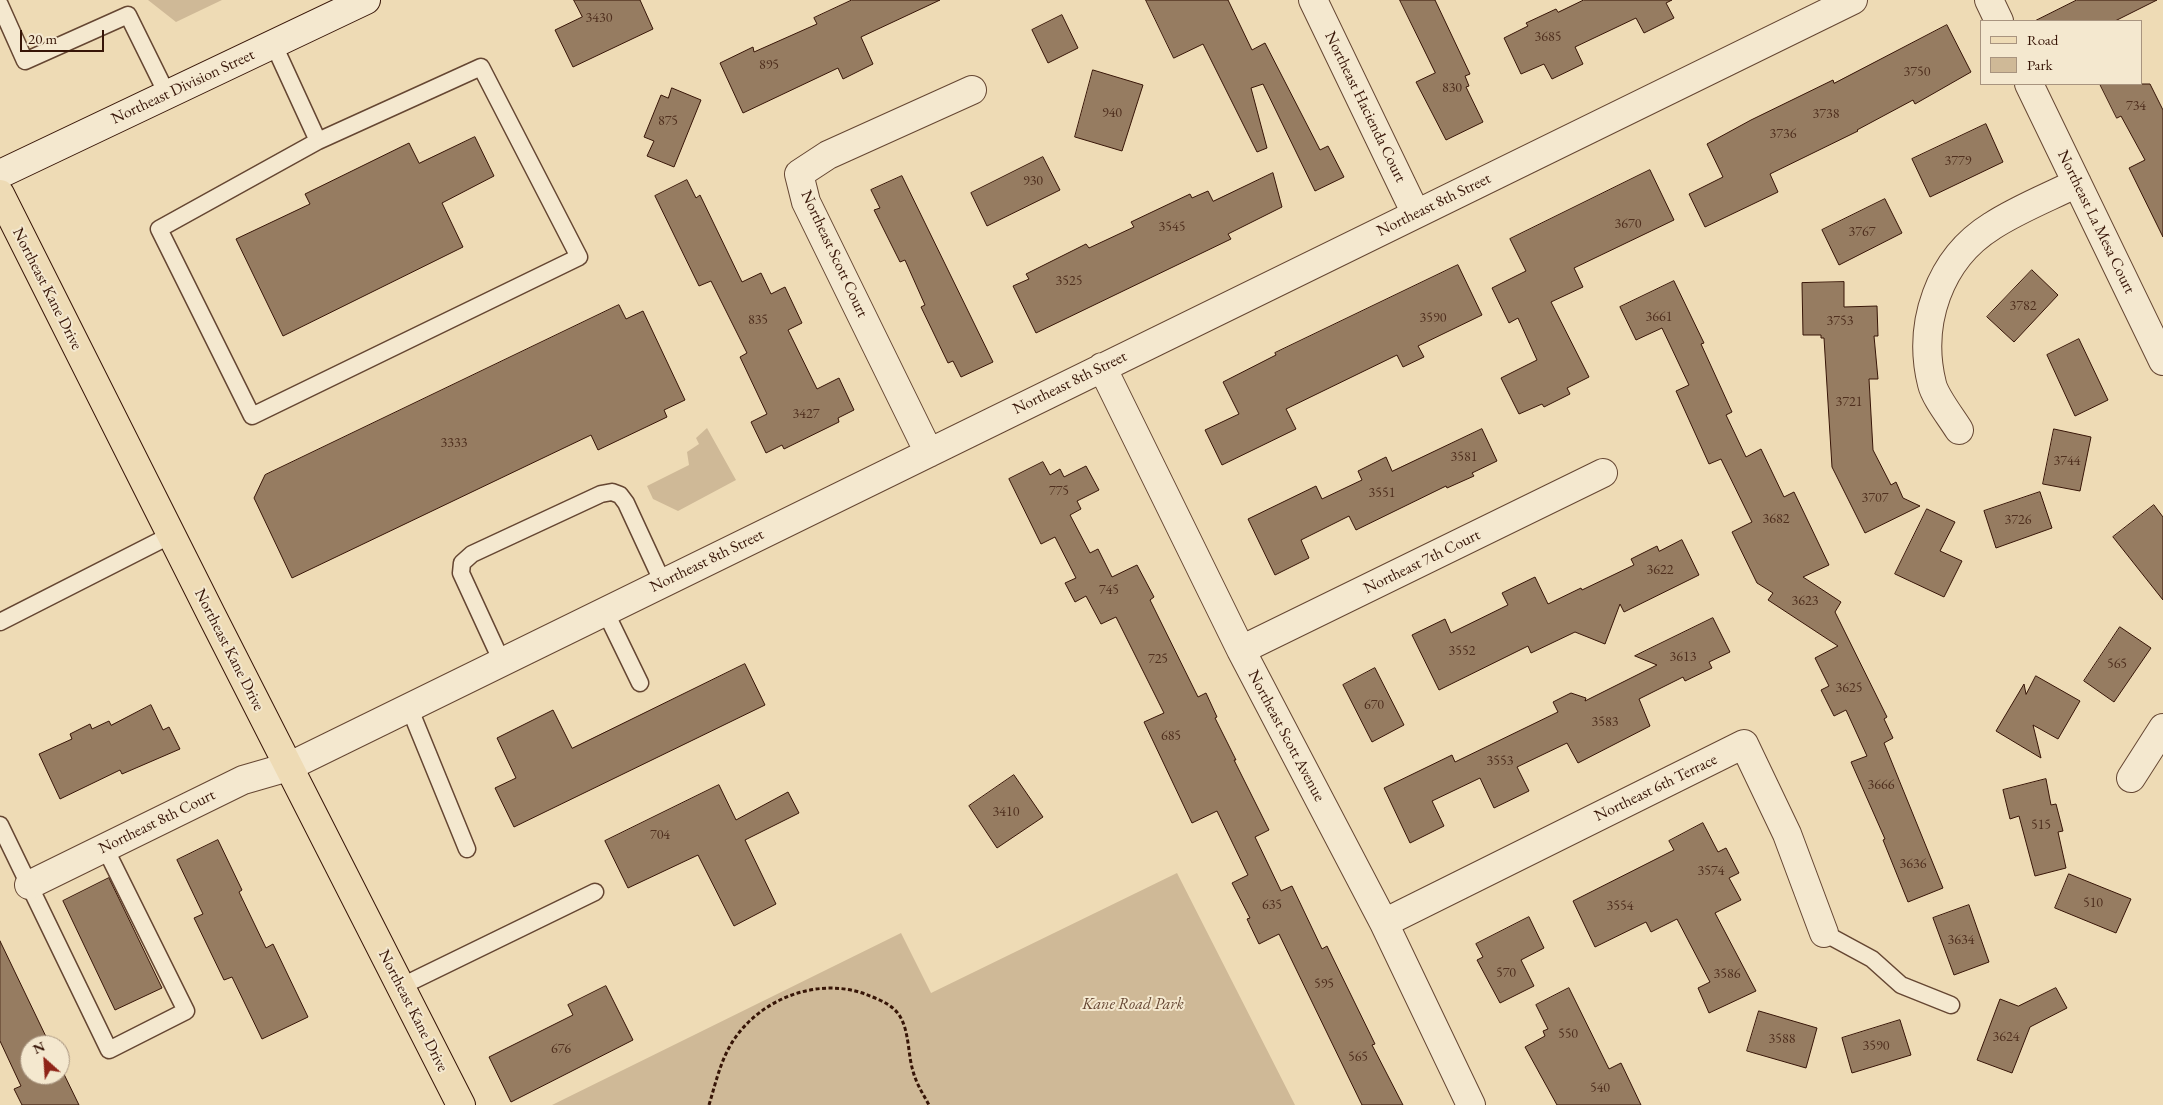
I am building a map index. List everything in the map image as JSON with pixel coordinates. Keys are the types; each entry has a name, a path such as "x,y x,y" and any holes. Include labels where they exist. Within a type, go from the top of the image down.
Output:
{"main road":[{"name":"Northeast Kane Drive","path":"0,194 288,767 461,1105"}],"street":[{"name":"Northeast Division Street","path":"0,174 366,0"},
{"name":"Northeast Hacienda Court","path":"1313,0 1416,214"},
{"name":"Northeast 8th Street","path":"288,767 1853,0"},
{"path":"1989,0 1999,20"},
{"name":"Northeast La Mesa Court","path":"2029,85 2163,361"},
{"name":"Northeast Scott Court","path":"929,453 806,202 799,174 828,155 972,90"},
{"path":"1959,430 1932,386 1927,352 1930,316 1941,282 1960,252 1991,227 2077,182"},
{"name":"Northeast Scott Avenue","path":"1102,368 1241,650 1384,923 1471,1105"},
{"name":"Northeast 7th Court","path":"1241,650 1603,473"},
{"path":"2131,778 2163,728"},
{"name":"Northeast 6th Terrace","path":"1384,923 1744,744 1787,834 1824,933"},
{"name":"Northeast 8th Court","path":"29,885 243,780 288,767"}],"lane":[{"path":"0,6 25,61 128,15 166,94"},
{"path":"273,44 318,141"},
{"path":"481,67 579,257 252,416 159,229 318,141 481,67"},
{"path":"502,662 462,573 462,563 472,554 601,494 612,492 620,495 626,504 663,583"},
{"path":"0,622 171,535"},
{"path":"605,611 640,683"},
{"path":"410,707 467,849"},
{"path":"0,825 109,1050 186,1012 105,848"},
{"path":"400,987 595,892"},
{"path":"1824,933 1872,959 1901,985 1951,1006"}],"path":[{"path":"709,1105 726,1053 748,1021 767,1007 789,996 816,988 834,986 855,990 878,999 894,1009 904,1026 912,1070 929,1105"}],"green space":[{"path":"148,0 222,0 176,22"},
{"path":"707,428 736,480 678,511 653,499 647,486 689,465 687,452 699,444 696,438"},
{"name":"Kane Road Park","path":"1177,873 1295,1105 552,1105 901,933 931,993"}],"building":[{"path":"574,0 640,0 653,29 573,67 555,30 582,17"},
{"path":"852,0 940,0 861,37 873,64 843,79 838,68 743,113 720,63 753,47 754,52 817,24 814,18"},
{"path":"1146,0 1228,0 1252,50 1265,43 1320,150 1328,146 1344,177 1315,191 1263,84 1251,88 1267,148 1257,152 1203,44 1174,58"},
{"path":"1400,0 1435,0 1470,74 1465,76 1469,86 1466,87 1483,122 1446,140 1416,82 1435,73"},
{"path":"1584,0 1672,0 1666,3 1674,18 1644,33 1636,18 1575,47 1583,64 1552,79 1544,64 1521,74 1504,38 1528,26 1526,23 1556,9 1558,12"},
{"path":"2077,0 2157,0 2117,20 2037,20"},
{"path":"1062,15 1078,48 1048,63 1032,30"},
{"path":"1947,25 1971,72 1915,104 1913,100 1858,131 1770,174 1778,192 1705,227 1689,194 1723,177 1707,144 1751,120 1833,80 1834,83"},
{"path":"1093,70 1143,85 1122,151 1075,137"},
{"path":"2150,84 2163,110 2163,237 2129,168 2145,160 2121,116 2117,118 2100,85"},
{"path":"672,88 701,100 674,167 647,156 654,141 644,137 661,95 668,98"},
{"path":"1986,124 2003,162 1930,197 1912,159"},
{"path":"475,137 494,176 442,203 463,247 283,336 236,239 310,204 305,194 409,143 419,163"},
{"path":"1043,157 1060,190 987,226 971,193"},
{"path":"1650,170 1674,220 1574,268 1583,287 1551,302 1589,377 1567,388 1570,394 1544,407 1542,404 1519,414 1501,378 1537,360 1518,318 1509,323 1492,288 1526,271 1510,239"},
{"path":"1273,173 1282,207 1228,234 1231,239 1036,333 1013,286 1029,279 1026,274 1086,244 1089,248 1134,227 1131,222 1190,194 1192,198 1208,191 1213,201"},
{"path":"902,176 993,362 961,377 953,361 948,363 921,307 925,305 905,260 900,262 874,210 880,208 871,190"},
{"path":"687,180 696,198 700,195 742,282 761,273 771,294 785,287 802,323 788,330 817,389 839,378 854,410 838,418 839,422 784,449 782,445 766,453 751,422 767,414 740,357 747,353 711,281 699,286 655,196"},
{"path":"1885,199 1902,233 1839,265 1822,230"},
{"path":"1458,265 1482,315 1418,346 1424,357 1403,367 1397,355 1286,409 1296,429 1222,465 1205,430 1239,414 1223,382 1276,355 1275,353"},
{"path":"2032,270 2058,295 2014,342 1987,317"},
{"path":"1674,281 1704,343 1701,344 1732,412 1726,415 1746,457 1761,449 1784,497 1794,492 1829,565 1803,577 1841,602 1835,612 1887,717 1884,719 1893,738 1884,743 1943,888 1908,902 1883,840 1885,839 1851,762 1867,756 1846,710 1834,716 1821,690 1829,686 1815,658 1838,646 1768,600 1773,593 1757,583 1732,532 1752,522 1721,459 1709,464 1676,391 1689,385 1662,328 1636,340 1620,307"},
{"path":"1844,282 1844,307 1877,306 1878,336 1874,336 1878,379 1869,379 1873,450 1891,485 1896,482 1903,498 1920,506 1865,533 1832,467 1824,338 1821,338 1821,335 1803,335 1802,283"},
{"path":"619,305 626,319 643,311 685,400 664,410 667,417 598,450 591,435 292,578 254,498 265,475"},
{"path":"2079,339 2108,400 2075,416 2047,355"},
{"path":"1482,429 1497,461 1472,473 1474,476 1447,488 1446,486 1356,530 1349,516 1301,540 1309,558 1275,575 1248,519 1316,486 1322,499 1362,480 1358,471 1386,457 1392,471"},
{"path":"2054,429 2091,437 2080,491 2043,484"},
{"path":"1043,462 1050,475 1060,469 1064,477 1086,466 1099,490 1077,501 1081,509 1070,515 1090,553 1098,549 1112,577 1137,565 1154,597 1150,600 1198,697 1206,693 1217,717 1215,718 1236,760 1234,760 1269,830 1255,837 1281,891 1292,886 1322,949 1327,946 1375,1044 1372,1045 1403,1105 1362,1105 1279,934 1259,944 1247,919 1250,918 1232,883 1248,875 1217,811 1192,823 1144,722 1164,713 1116,617 1101,624 1086,596 1075,602 1065,583 1076,578 1055,537 1041,544 1009,479"},
{"path":"2040,492 2052,528 1996,548 1984,511"},
{"path":"2154,505 2163,517 2163,600 2113,537"},
{"path":"1927,509 1955,522 1940,551 1962,561 1944,597 1895,574"},
{"path":"1682,540 1699,575 1624,612 1620,604 1605,644 1575,632 1531,653 1528,646 1439,690 1412,635 1445,619 1451,633 1508,605 1502,593 1535,577 1548,604 1634,565 1631,559 1657,546 1659,551"},
{"path":"1713,618 1730,652 1709,662 1712,668 1685,681 1683,677 1639,699 1650,726 1578,763 1567,743 1517,767 1529,791 1494,808 1480,778 1432,801 1444,826 1410,843 1384,788 1452,755 1455,762 1558,712 1553,702 1571,693 1586,698 1585,701 1657,665 1635,656"},
{"path":"2120,627 2151,648 2114,702 2084,681"},
{"path":"745,664 765,705 514,827 495,788 516,778 497,738 553,710 572,748"},
{"path":"1375,668 1404,725 1372,742 1343,685"},
{"path":"2036,676 2080,701 2058,739 2033,725 2041,758 1996,731 2024,684 2026,694"},
{"path":"151,705 163,730 169,727 180,749 122,774 120,770 60,799 39,754 72,739 70,734 90,724 92,729 109,721 111,725"},
{"path":"1014,775 1043,817 997,848 969,806"},
{"path":"2046,779 2051,805 2056,804 2063,831 2058,832 2066,868 2035,876 2019,816 2010,819 2003,790"},
{"path":"719,785 736,820 788,792 799,813 745,840 776,904 734,926 698,855 628,888 605,841"},
{"path":"1703,823 1718,852 1726,848 1739,873 1729,878 1741,900 1715,913 1756,991 1709,1013 1698,988 1710,982 1677,919 1651,932 1646,922 1595,947 1573,901 1674,850 1669,841"},
{"path":"218,840 242,890 239,892 266,948 273,944 308,1017 262,1039 232,977 224,980 194,918 203,914 177,860"},
{"path":"2069,874 2131,899 2116,933 2055,908"},
{"path":"109,878 162,988 115,1010 63,901"},
{"path":"1969,905 1989,962 1954,975 1933,918"},
{"path":"1529,917 1544,948 1521,960 1534,986 1500,1003 1477,960 1483,957 1476,944"},
{"path":"0,941 45,1035 20,1035 20,1084 0,1041"},
{"path":"606,986 633,1040 511,1102 489,1057 573,1015 568,1005"},
{"path":"1569,988 1609,1069 1621,1063 1641,1105 1557,1105 1525,1047 1545,1036 1543,1031 1548,1029 1536,1005"},
{"path":"2056,988 2067,1008 2030,1027 2012,1073 1977,1060 2000,999 2018,1006"},
{"path":"1759,1011 1817,1028 1806,1068 1747,1051"},
{"path":"1900,1020 1911,1055 1852,1073 1842,1038"},
{"path":"69,1085 79,1105 22,1105 14,1089 21,1086"}]}
